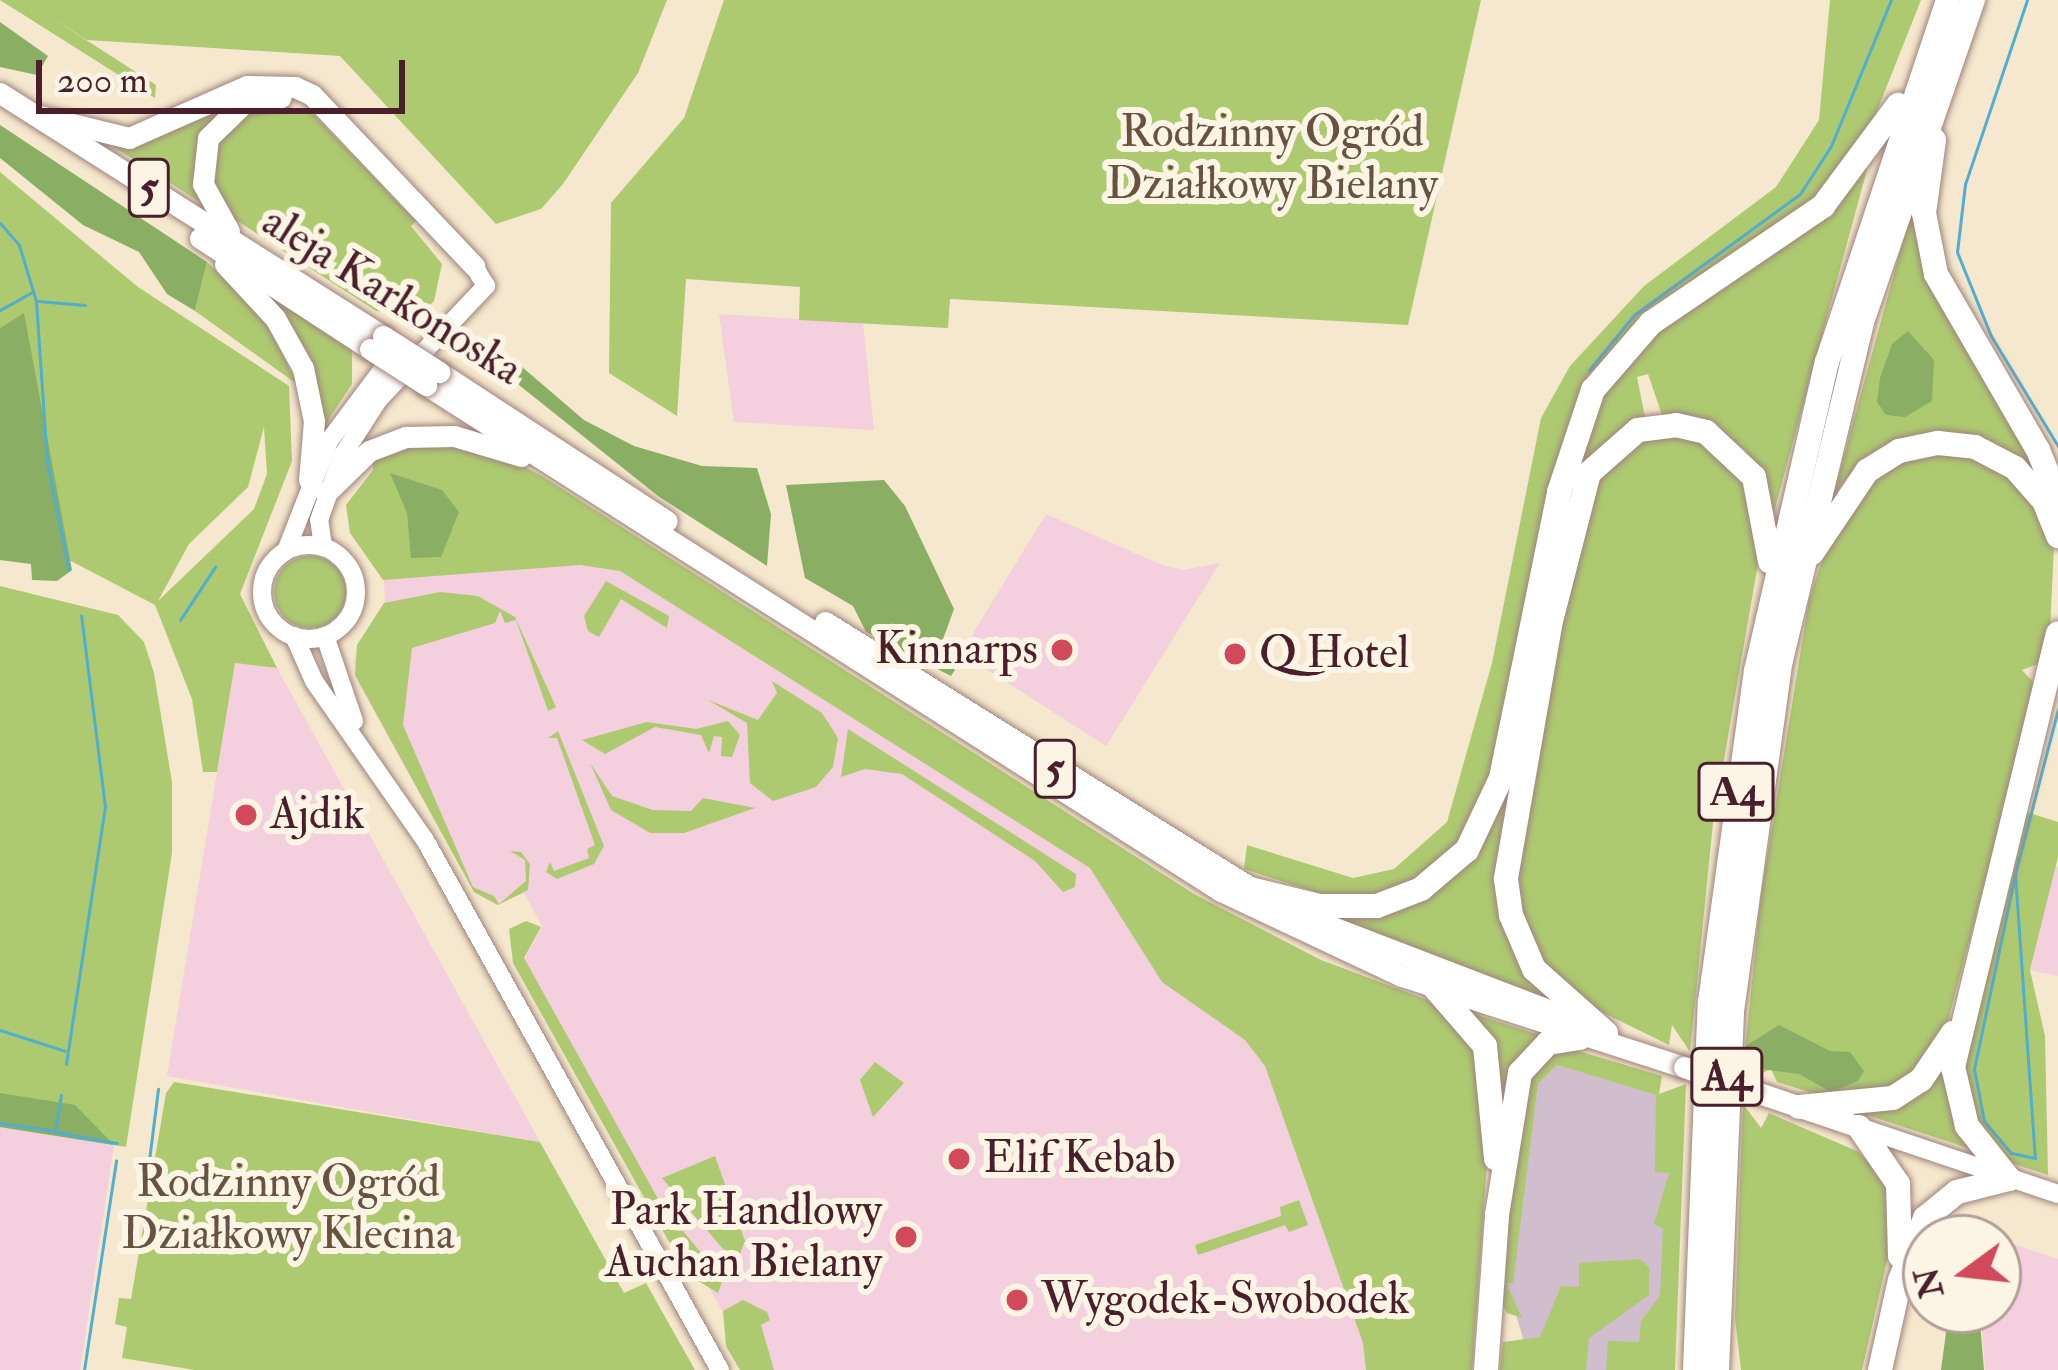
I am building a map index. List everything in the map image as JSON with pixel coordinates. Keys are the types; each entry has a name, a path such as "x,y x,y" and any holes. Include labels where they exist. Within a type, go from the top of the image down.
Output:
{"highway":[{"name":"A4","path":"1717,1370 1739,944 1783,597 1840,317 1948,0"},
{"name":"A4","path":"1783,597 1862,322 1972,0"},
{"path":"1953,52 1926,181 1928,243 1946,296 2038,450 2058,499"},
{"path":"1246,888 1319,906 1377,906 1421,889 1467,850 1501,778 1559,492 1594,389 1651,322 1823,206 1876,140 1926,56"},
{"path":"1606,1033 1534,969 1511,916 1506,878 1568,537 1603,454 1627,435 1666,425 1700,430 1732,448 1760,493 1783,597"},
{"path":"1783,597 1846,494 1884,459 1918,446 1961,444 2003,459 2037,490 2058,536"},
{"name":"А4","path":"1690,1370 1710,1002 1783,597"},
{"path":"1900,1280 1937,1205 2009,1179 1961,1115 1953,1079 1958,1026 2058,634"},
{"path":"1433,986 1471,1022 1490,1062 1497,1215"},
{"path":"1799,1107 1863,1106 1903,1093 1930,1070 1958,1026"},
{"path":"1486,1370 1497,1215 1523,1065 1547,1043 1580,1038"},
{"path":"1859,1127 1898,1184 1900,1280 1880,1370"},
{"path":"1718,1298 1730,1370"}],"main road":[{"path":"35,115 98,136 134,137 241,88 275,83 312,95 474,266 486,286 380,399 318,486"},
{"name":"aleja Karkonoska","path":"0,93 386,342 555,468 740,576"},
{"path":"263,260 210,207 202,177 208,138 232,110 265,98 299,101 335,122"},
{"name":"aleja Karkonoska","path":"0,109 200,238 386,342"},
{"path":"200,238 269,310 298,355 313,408 318,528 323,547 350,567 356,592 350,616 325,636 294,636"},
{"path":"369,752 314,681 294,636 272,621 262,596 268,570 286,551 347,410 386,342"},
{"name":"aleja Karkonoska","path":"433,379 740,576"},
{"path":"347,410 380,399"},
{"path":"318,486 371,450 414,436 472,440 555,468"},
{"path":"286,551 323,547"},
{"name":"5","path":"740,576 1246,888 1378,950 1606,1033 1649,1055"},
{"name":"5","path":"740,576 1221,891 1433,986 1799,1107"},
{"path":"325,636 338,687 369,752 720,1370"},
{"path":"1799,1107 2058,1193"}],"shaded area":[{"path":"719,314 863,323 874,430 734,422"},
{"path":"1046,514 1162,565 1183,570 1220,563 1106,746 961,653"},
{"path":"626,543 1152,869 1267,1047 1368,1353 1367,1370 740,1370 726,1347 727,1319 522,965 542,926 524,893 496,905 474,892 358,682 353,661 385,602 384,578"},
{"path":"235,663 277,668 540,1142 167,1076"},
{"path":"2054,866 2058,867 2058,976 2030,970"},
{"path":"1557,1065 1681,1102 1659,1370 1505,1370 1523,1338 1506,1282 1512,1283 1538,1084"},
{"path":"0,1127 114,1145 80,1370 0,1370"},
{"path":"2022,1247 2058,1259 2058,1370 1985,1370 1983,1334 2022,1334"}],"green space":[{"path":"0,0 667,0 638,73 563,184 541,209 496,224 340,56 87,40 49,16 156,85 155,98"},
{"name":"Rodzinny Ogród Działkowy Bielany","path":"724,0 1481,0 1408,325 950,299 948,328 799,320 800,287 686,279 677,416 609,373 611,203 684,118"},
{"path":"1830,0 1921,0 1873,121 1828,189 1644,317 1578,399 1557,460 1489,786 1450,857 1396,892 1340,900 1244,869 1247,845 1353,878 1394,869 1447,822 1492,663 1541,418 1570,366 1644,286 1776,187 1819,120"},
{"path":"0,22 48,56 37,75 0,67"},
{"path":"277,103 314,115 416,221 411,226 442,264 434,301 419,315 376,311 219,209 208,157 235,115"},
{"path":"224,107 206,128 200,202 111,145"},
{"path":"0,125 207,262 195,311 167,294 139,252 83,225 0,158"},
{"path":"1868,166 1774,512 1745,450 1719,429 1662,415 1648,374 1637,377 1645,417 1586,461 1501,865 1557,1003 1323,913 1465,864 1591,413 1631,352"},
{"path":"0,172 138,287 289,386 292,461 240,594 277,668 235,663 217,772 203,772 192,699 155,605 69,560 23,314 0,328","holes":["264,427 267,474 254,509 158,601 189,544 248,487"]},
{"path":"1917,190 1934,292 2040,477 1989,440 1930,433 1904,438 1854,469 1833,496"},
{"path":"207,262 262,313 297,384 195,311"},
{"path":"259,288 352,350 352,384 323,428"},
{"path":"24,313 72,570 57,581 32,580 31,564 0,560 0,328"},
{"path":"1908,331 1934,360 1932,401 1905,417 1886,415 1877,402 1880,378 1892,344"},
{"path":"495,344 584,420 634,446 702,466 757,468 771,514 767,566 658,496 490,362 485,353"},
{"path":"1664,434 1702,440 1748,486 1760,552 1713,823 1690,1052 1672,1025 1669,1045 1577,1000 1534,951 1516,890 1521,818 1591,489 1631,443"},
{"path":"425,441 503,456 542,476 1194,894 1321,960 1433,1002 1477,1046 1487,1164 1472,1370 1366,1370 1363,1343 1265,1066 1245,1040 1162,982 1090,868 620,571 580,565 383,580 350,533 346,505 373,470 372,456"},
{"path":"1968,452 2029,490 2054,546 2050,632 2041,663 2022,670 2037,686 1945,1032 1898,1089 1825,1097 1777,1082 1771,1069 1758,1075 1743,1069 1761,895 1809,600 1834,524 1894,459"},
{"path":"390,473 442,490 459,512 441,557 411,558 407,513"},
{"path":"884,480 905,506 954,609 939,650 955,670 951,676 866,632 853,606 805,578 786,485"},
{"path":"310,556 336,566 346,592 336,618 310,628 284,618 274,592 284,566"},
{"path":"606,581 669,616 667,628 621,599 599,637 588,631 584,616"},
{"path":"0,586 118,615 144,642 154,673 172,782 172,853 126,1147 0,1127"},
{"path":"440,592 478,596 515,617 556,707 548,711 516,620 505,623 500,611 495,623 412,648 403,725 473,887 494,896 499,904 526,881 525,860 510,851 521,852 530,864 528,890 498,905 474,892 355,675 357,645 384,603"},
{"path":"772,681 822,713 838,738 833,767 816,787 773,801 750,783 747,723 708,700 758,720 777,693"},
{"path":"728,721 740,735 732,757 721,756 722,737 714,736 709,753 701,735 655,727 605,754 582,740 647,722 696,729"},
{"path":"848,729 1076,874 1075,887 1063,892 1035,861 902,774 865,769 841,777"},
{"path":"558,731 604,846 594,864 557,879 546,872 550,862 554,871 589,858 587,849 595,845 557,738 548,738"},
{"path":"590,763 612,796 653,810 691,811 703,798 755,808 684,833 650,833 611,810"},
{"path":"2023,811 2058,822 2058,857 2030,970 2045,1036 2048,1175 2011,1163 1987,1144 1961,1081"},
{"path":"526,921 541,927 524,958 662,1206 723,1279 718,1293 687,1274 513,963 509,929"},
{"path":"1474,1014 1542,1036 1516,1061 1502,1108 1494,1048"},
{"path":"1779,1025 1830,1051 1850,1052 1864,1071 1858,1081 1831,1092 1799,1074 1745,1067 1747,1045"},
{"path":"1575,1050 1662,1076 1659,1094 1686,1084 1675,1370 1606,1370 1608,1341 1639,1342 1641,1321 1660,1296 1663,1229 1654,1224 1669,1173 1655,1172 1656,1095 1557,1065 1538,1084 1513,1283 1506,1283 1522,1318 1507,1313 1499,1299 1522,1084 1544,1051"},
{"path":"875,1062 904,1083 873,1117 860,1080"},
{"path":"1941,1068 1971,1149 1864,1114 1864,1112"},
{"name":"Rodzinny Ogród Działkowy Klecina","path":"174,1082 540,1142 624,1293 646,1283 695,1370 195,1370 122,1358 127,1327 115,1324 119,1298 131,1299 166,1093"},
{"path":"0,1093 75,1105 114,1145 0,1127"},
{"path":"1743,1104 1761,1128 1769,1113 1859,1152 1888,1183 1890,1248 1862,1370 1741,1370 1735,1318"},
{"path":"715,1156 745,1241 736,1264 662,1178"},
{"path":"1299,1200 1308,1225 1289,1232 1285,1225 1198,1255 1195,1245 1281,1216 1280,1207"},
{"path":"1640,1259 1649,1267 1649,1295 1589,1338 1586,1370 1500,1370 1503,1342 1540,1337 1561,1286 1579,1287 1579,1263"},
{"path":"743,1300 767,1312 770,1320 761,1325 774,1370 740,1370 726,1346 723,1311"},
{"path":"1946,1334 1981,1334 1984,1370 1941,1370"}],"waterway":[{"path":"1589,370 1634,315 1800,194 1831,146 1891,0"},
{"path":"2027,0 1965,184 1957,252 1991,336 2058,446"},
{"path":"0,223 19,245 36,301 47,462 69,570"},
{"path":"0,310 32,292"},
{"path":"38,301 85,305"},
{"path":"180,620 215,567"},
{"path":"66,1064 105,807 81,615"},
{"path":"2015,874 2035,1158 2011,1153 1984,1121 1974,1069 2015,874 2058,709"},
{"path":"0,1030 65,1051"},
{"path":"146,1184 158,1089"},
{"path":"61,1095 55,1132 117,1143"},
{"path":"0,1123 54,1131"},
{"path":"84,1370 116,1160"}],"place":[{"name":"Kinnarps","path":"1062,650"},
{"name":"Q Hotel","path":"1235,654"},
{"name":"Ajdik","path":"246,815"},
{"name":"Elif Kebab","path":"959,1159"},
{"name":"Park Handlowy Auchan Bielany","path":"906,1237"},
{"name":"Wygodek-Swobodek","path":"1017,1300"}]}
